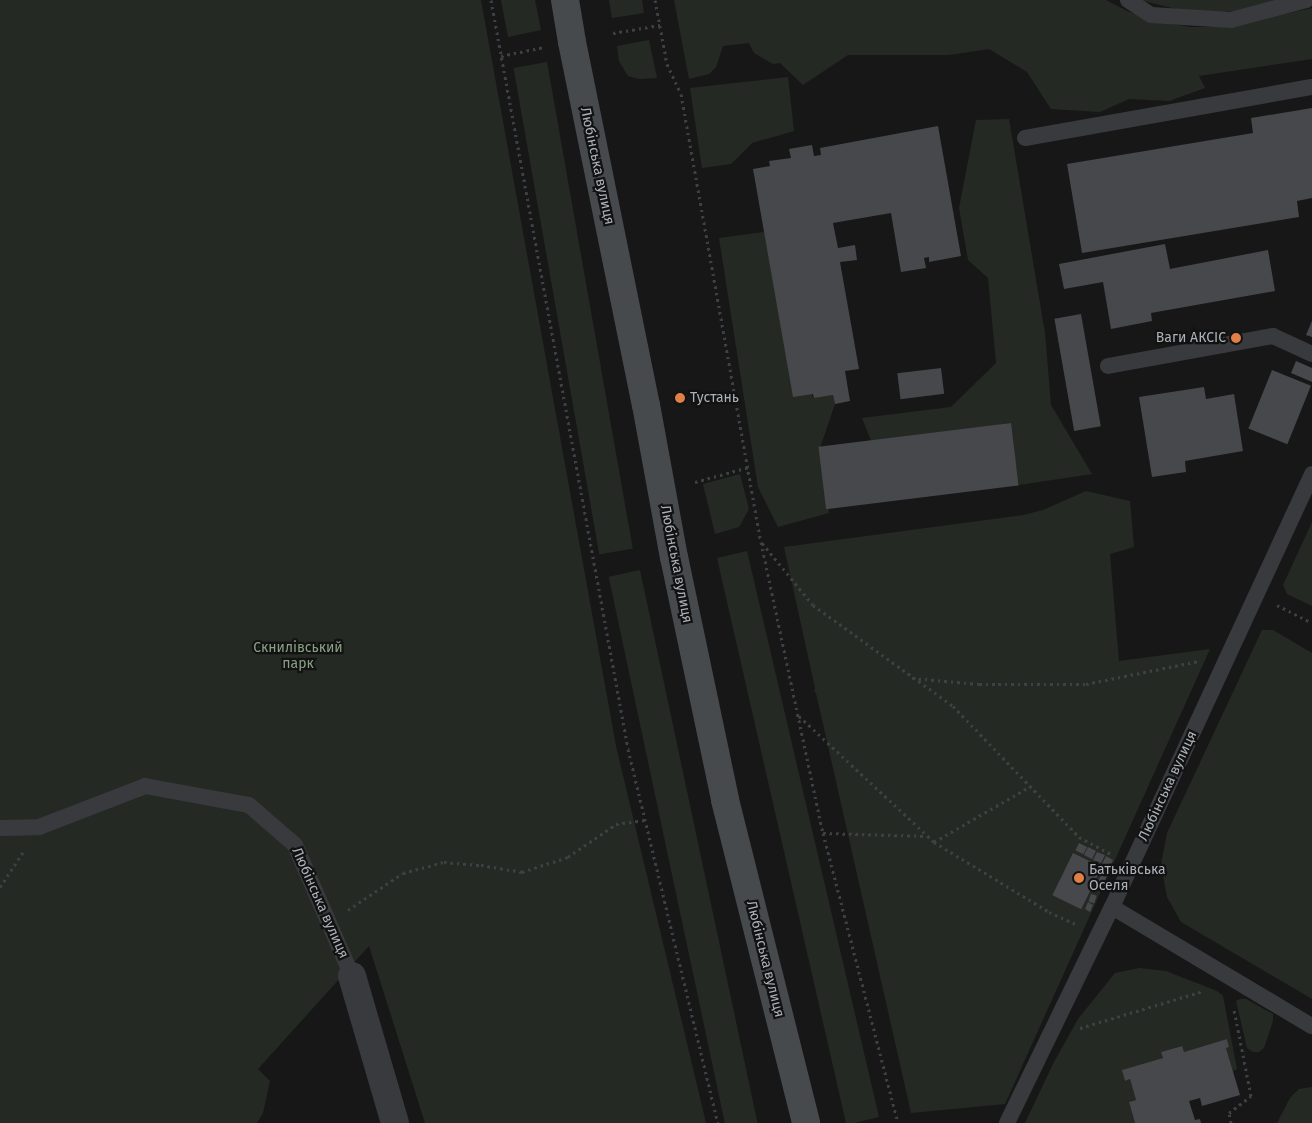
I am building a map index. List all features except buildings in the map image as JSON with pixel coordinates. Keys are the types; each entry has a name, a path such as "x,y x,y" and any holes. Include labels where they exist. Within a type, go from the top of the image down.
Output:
{"main road":[{"name":"Любінська вулиця","path":"565,0 646,405 674,557 723,790 806,1123"}],"street":[{"name":"Любінська вулиця","path":"352,976 395,1123"}],"lane":[{"path":"1128,0 1152,15 1231,20 1306,0"},
{"path":"1025,138 1312,87"},
{"path":"1108,366 1273,336 1312,354"},
{"name":"Любінська вулиця","path":"1007,1123 1112,907 1226,656 1258,595 1312,474"},
{"name":"Любінська вулиця","path":"0,828 39,826 145,786 249,805 295,845 352,976"},
{"path":"1112,907 1312,1026"}],"path":[{"path":"491,0 628,750 718,1123"},
{"path":"655,0 667,64 682,94 761,542 823,833 898,1123"},
{"path":"613,33 660,25"},
{"path":"501,56 545,47"},
{"path":"695,482 749,467"},
{"path":"761,542 813,605 911,678 953,706 1079,837 1131,864"},
{"path":"1258,595 1312,623"},
{"path":"911,678 979,684 1086,684 1226,656"},
{"path":"799,716 934,842 1048,912 1099,934"},
{"path":"934,842 1031,786"},
{"path":"325,913 350,910 403,873 444,862 481,864 522,872 568,856 616,824 645,820"},
{"path":"0,887 39,826"},
{"path":"823,833 927,836"},
{"path":"1048,1037 1207,990"},
{"path":"1231,1123 1229,1113 1251,1096 1233,1003"}],"green space":[{"name":"Скнилівський парк","path":"0,0 481,0 616,746 706,1123 425,1123 369,946 258,1069 270,1081 263,1113 257,1123 0,1123"},
{"path":"501,0 535,0 541,30 508,37"},
{"path":"609,0 642,0 644,13 612,18"},
{"path":"674,0 1106,0 1127,11 1157,21 1190,27 1226,27 1312,8 1312,59 1199,76 1205,88 1169,101 1129,99 1100,112 1051,109 1027,72 989,49 949,55 848,55 803,85 780,63 773,64 754,53 749,43 723,46 716,67 709,74 689,79"},
{"path":"1140,0 1290,0 1240,11 1192,13"},
{"path":"649,40 657,78 639,79 628,76 619,61 617,46"},
{"path":"547,62 633,548 599,554 514,68"},
{"path":"788,77 794,131 752,143 731,164 702,168 690,88"},
{"path":"1009,119 1045,333 1051,405 1092,474 1019,485 1010,423 872,443 862,418 951,407 996,363 988,278 968,260 959,208 976,120"},
{"path":"764,232 813,398 833,395 835,404 819,451 829,513 778,527 758,487 719,238"},
{"path":"740,474 749,509 739,527 715,534 703,484"},
{"path":"1086,491 1130,501 1134,547 1110,554 1119,661 1210,649 1005,1104 911,1113 816,693 814,691 815,688 784,547 1023,515 1043,510"},
{"path":"1312,522 1312,606 1287,594 1283,585"},
{"path":"747,551 879,1117 854,1123 846,1123 717,558"},
{"path":"640,570 758,1123 725,1123 609,577"},
{"path":"1262,630 1273,630 1312,653 1312,999 1181,922 1167,897 1161,864 1167,833"},
{"path":"1139,968 1166,971 1217,991 1223,996 1237,1069 1233,1071 1226,1048 1229,1047 1227,1039 1184,1052 1181,1046 1161,1052 1163,1058 1123,1070 1125,1081 1130,1079 1136,1100 1129,1102 1135,1123 1025,1123 1054,1062 1078,1019 1115,973"},
{"path":"1246,999 1273,1014 1273,1021 1264,1048 1259,1052 1253,1052 1247,1048 1236,1001"},
{"path":"1312,1087 1312,1123 1277,1123 1290,1098 1299,1089"}],"place":[{"name":"Ваги АКСІС","path":"1236,338"},
{"name":"Тустань","path":"680,398"},
{"name":"Батьківська Оселя","path":"1079,878"}]}
